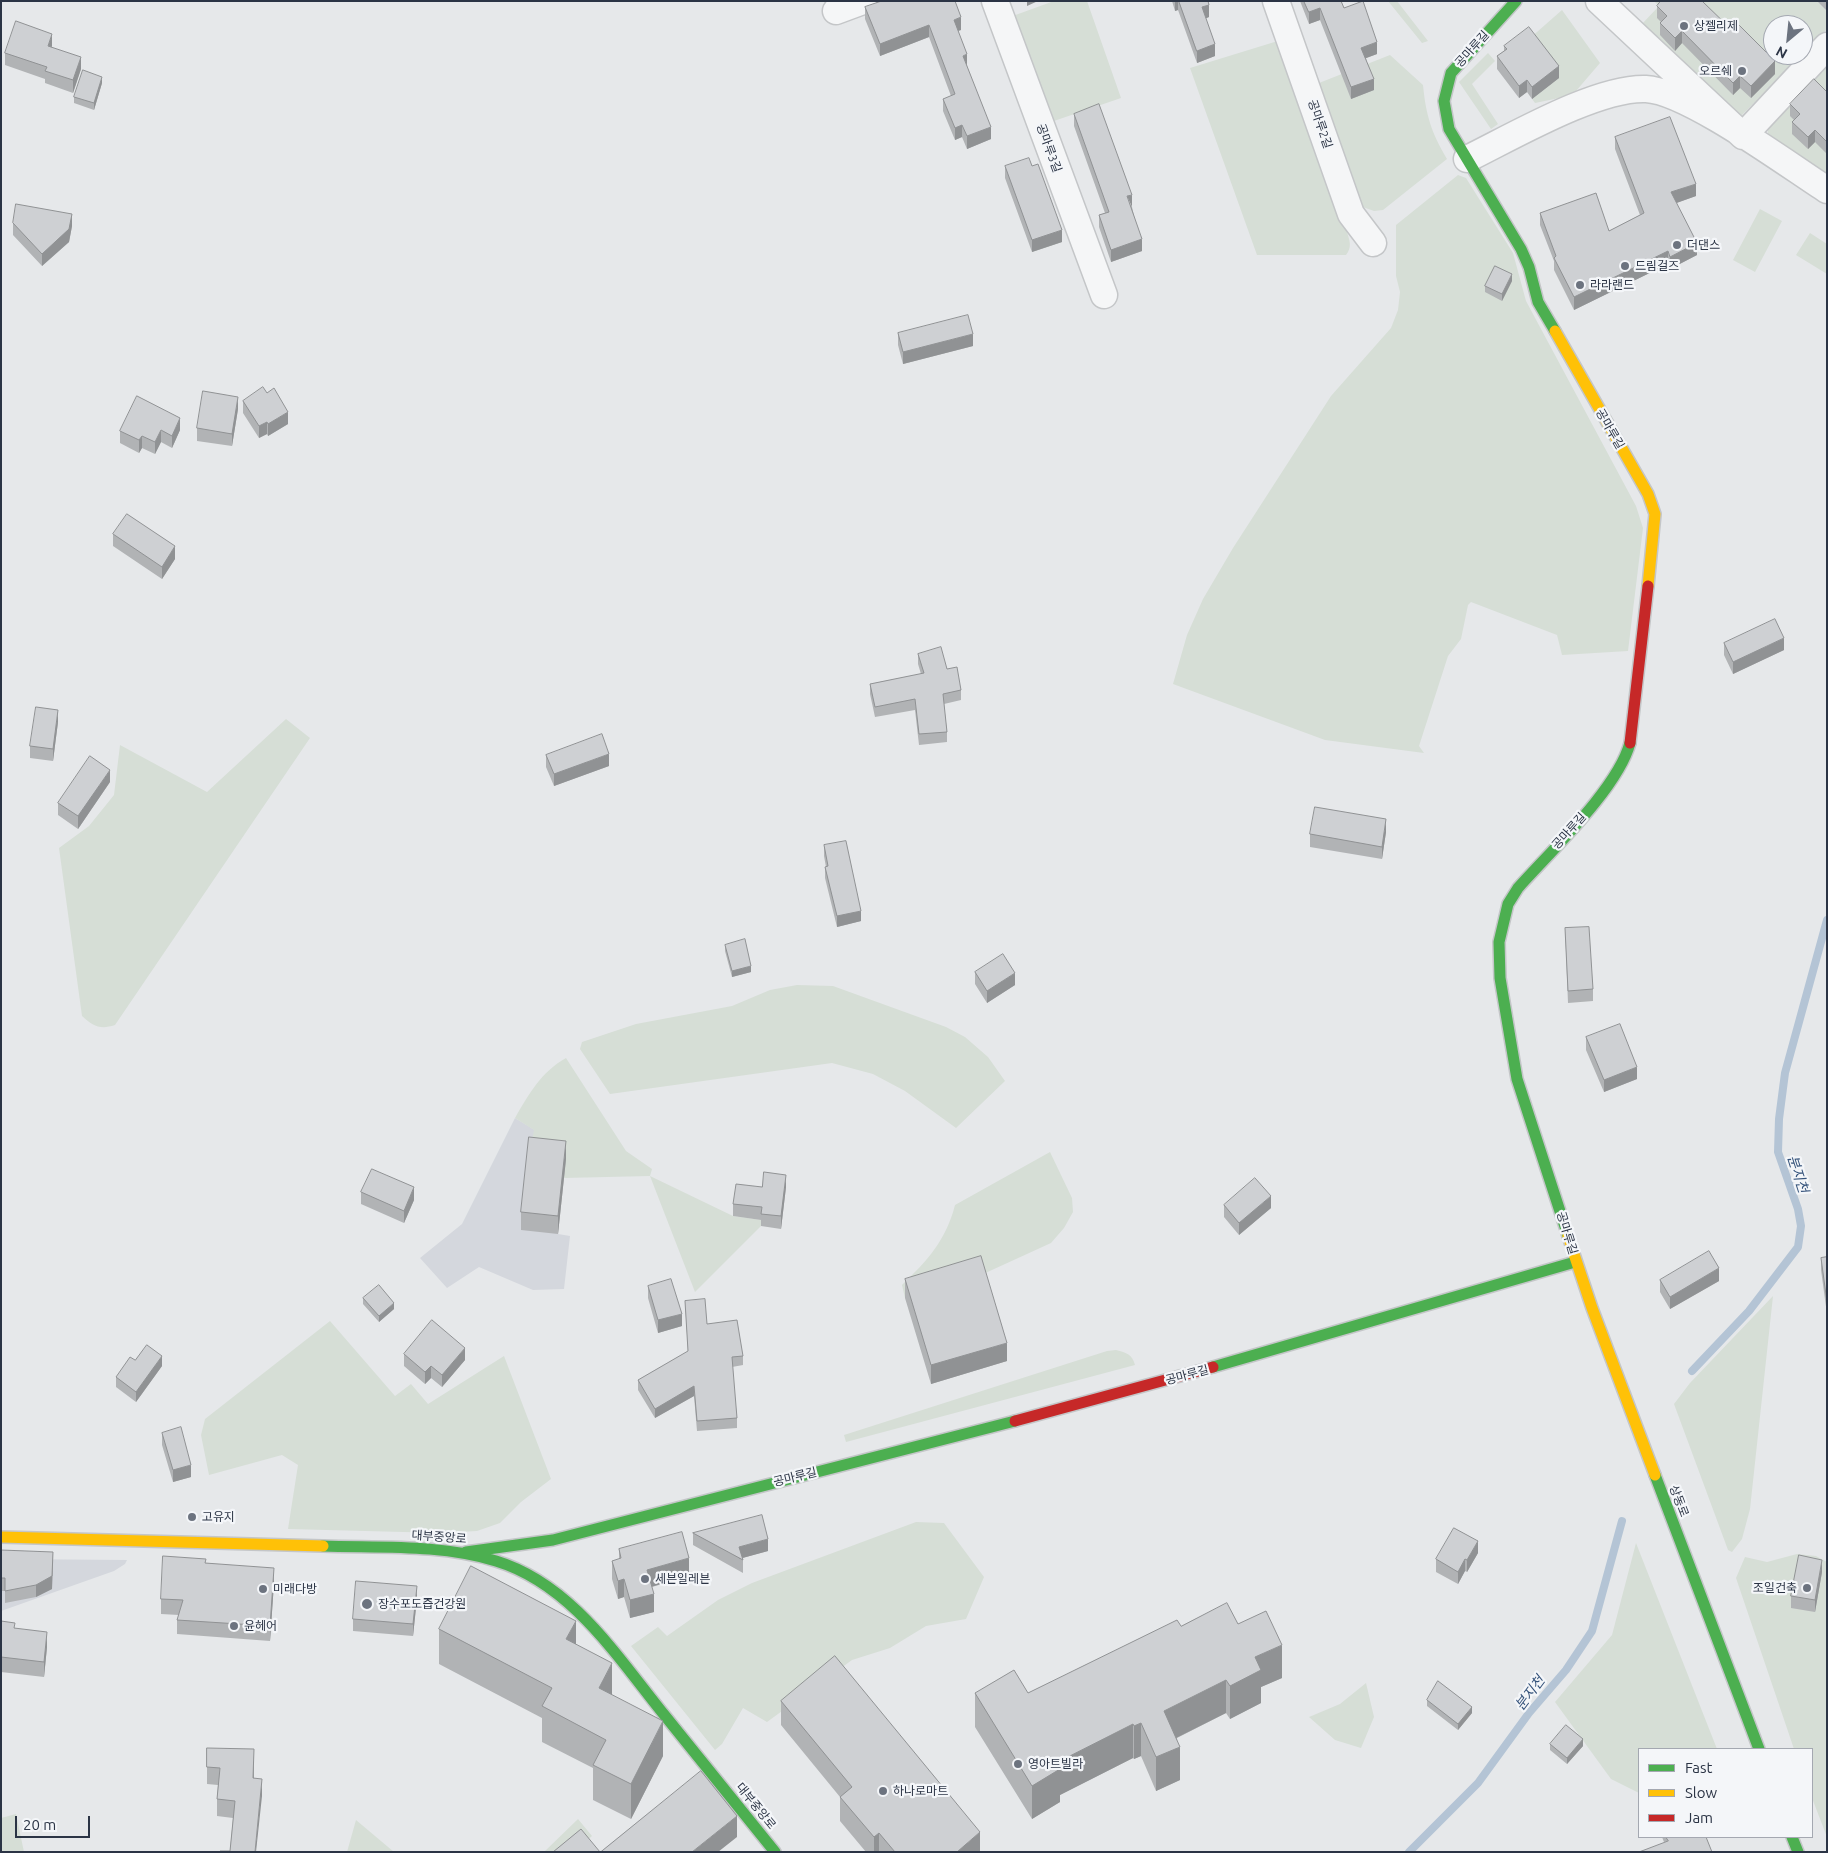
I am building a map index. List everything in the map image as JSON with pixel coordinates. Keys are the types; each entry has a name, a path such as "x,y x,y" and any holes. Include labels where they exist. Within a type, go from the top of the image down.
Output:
{"street":[{"path":"836,11 863,1"},
{"name":"공마루3길","path":"995,1 1104,295"},
{"name":"공마루2길","path":"1276,1 1351,214 1373,243"},
{"name":"공마루길","path":"466,1552 553,1540 1259,1356 1576,1262 1517,1079 1500,978 1500,942 1508,904 1518,888 1608,787 1626,758 1631,738 1655,528 1654,514 1648,494 1538,302 1529,267 1521,249 1448,129 1443,114 1445,85 1461,60 1516,1"},
{"path":"1599,1 1743,136"},
{"path":"1743,136 1827,46"},
{"path":"1467,158 1583,104 1627,90 1647,89 1669,95 1698,109 1827,190"},
{"name":"상동로","path":"1576,1262 1759,1748"},
{"name":"대부중앙로","path":"1,1537 163,1540 466,1552 500,1561 538,1579 559,1594 589,1622 775,1852"},
{"path":"538,1579 539,1557 553,1540"},
{"path":"1792,1838 1798,1852"}],"shaded area":[{"path":"1054,1 1087,1 1121,98 1051,122 1010,17"},
{"path":"1388,1 1397,1 1428,41 1422,43"},
{"path":"1654,1 1817,1 1827,11 1827,29 1813,43 1813,15 1763,15 1763,65 1791,65 1741,116 1641,25 1659,6"},
{"path":"1562,10 1600,63 1576,91 1564,97 1535,103 1532,99 1529,39"},
{"path":"1281,40 1347,232 1350,244 1346,255 1257,255 1190,68"},
{"path":"1488,53 1495,61 1472,84 1498,124 1491,129 1459,82"},
{"path":"1390,55 1423,85 1430,123 1447,159 1383,210 1374,211 1360,206 1319,83"},
{"path":"1827,63 1827,180 1768,140 1768,129 1770,123"},
{"path":"1458,175 1466,178 1513,253 1526,301 1636,506 1643,528 1628,651 1562,655 1557,635 1471,602 1468,605 1461,639 1448,656 1419,746 1424,753 1325,740 1173,684 1187,635 1203,599 1233,548 1331,396 1391,328 1398,310 1400,292 1396,276 1396,225"},
{"path":"1760,209 1782,221 1755,272 1733,260"},
{"path":"1810,233 1827,244 1827,274 1796,255"},
{"path":"286,719 310,738 115,1025 101,1027 90,1022 82,1016 59,848 89,826 114,795 120,745 207,792"},
{"path":"797,985 833,986 946,1027 965,1037 988,1057 1005,1081 956,1128 905,1091 873,1074 832,1063 610,1094 580,1049 582,1042 636,1024 732,1006 770,990"},
{"path":"566,1058 626,1151 652,1169 650,1176 564,1178 529,1155 534,1130 515,1118 543,1077 549,1070"},
{"path":"515,1118 535,1130 558,1234 570,1236 564,1289 533,1290 479,1267 447,1288 420,1258 462,1224"},
{"path":"1050,1152 1072,1198 1073,1212 1064,1228 1051,1243 981,1275 905,1298 902,1285 935,1249 947,1229 955,1205"},
{"path":"650,1176 733,1216 762,1220 761,1226 695,1292"},
{"path":"1773,1296 1750,1509 1742,1539 1732,1552 1728,1550 1674,1404 1690,1383"},
{"path":"330,1321 395,1396 411,1384 428,1404 504,1356 551,1479 521,1502 500,1523 477,1531 442,1533 288,1529 298,1465 282,1455 209,1475 201,1435 205,1419"},
{"path":"1116,1350 1132,1358 1135,1365 846,1442 844,1435 1107,1351"},
{"path":"916,1522 944,1523 984,1577 966,1619 926,1626 890,1648 852,1660 767,1722 743,1708 722,1744 715,1750 631,1646 658,1627 667,1636 718,1600 752,1583"},
{"path":"1636,1543 1717,1748 1638,1748 1638,1792 1611,1779 1555,1702 1612,1635"},
{"path":"1797,1554 1816,1556 1827,1562 1827,1837 1813,1801 1813,1748 1794,1748 1736,1578 1745,1557 1767,1562"},
{"path":"1,1559 127,1560 125,1564 114,1571 1,1611"},
{"path":"1366,1683 1374,1717 1361,1748 1335,1740 1309,1717 1340,1704"},
{"path":"16,1814 24,1852 1,1852 1,1818"},
{"path":"578,1819 592,1836 573,1852 544,1852"},
{"path":"356,1820 394,1852 347,1852"}],"building":[{"path":"882,1 955,1 961,17 954,20 967,54 963,56 991,127 967,136 962,125 955,128 943,99 955,94 929,25 880,44 865,7"},
{"path":"1179,1 1208,1 1209,5 1202,7 1215,44 1197,51"},
{"path":"1304,1 1341,1 1344,8 1363,1 1377,42 1361,48 1374,79 1351,87 1320,8 1309,12"},
{"path":"1661,1 1702,1 1733,31 1739,25 1763,49 1763,65 1771,65 1751,86 1740,76 1733,83 1682,31 1675,38 1660,23 1667,16 1657,6"},
{"path":"16,21 52,34 48,46 81,57 73,80 45,71 47,67 5,53"},
{"path":"1529,27 1559,66 1532,87 1527,80 1519,86 1497,56 1507,49 1504,46"},
{"path":"83,70 102,77 94,103 74,97"},
{"path":"1814,79 1827,92 1827,142 1815,130 1808,137 1792,122 1800,114 1790,104"},
{"path":"1099,104 1132,195 1127,196 1142,239 1111,250 1099,215 1109,212 1074,114"},
{"path":"1670,117 1696,184 1671,192 1697,243 1670,257 1668,251 1574,297 1554,258 1556,256 1540,213 1596,193 1609,231 1644,213 1615,137"},
{"path":"1029,158 1032,166 1038,164 1062,230 1032,240 1005,166"},
{"path":"16,204 72,214 69,229 42,254 13,223"},
{"path":"1495,266 1512,274 1502,294 1485,286"},
{"path":"968,315 973,334 903,352 898,333"},
{"path":"263,387 267,393 274,388 288,412 268,424 267,422 259,426 243,401"},
{"path":"203,391 238,397 232,434 197,428"},
{"path":"137,396 180,418 172,436 161,430 155,442 142,436 139,440 120,431"},
{"path":"127,514 175,546 162,567 113,534"},
{"path":"1775,619 1784,638 1733,662 1724,643"},
{"path":"941,647 947,669 957,667 961,690 943,694 947,732 919,734 915,699 875,707 870,684 924,673 918,654"},
{"path":"36,707 58,710 53,749 30,746"},
{"path":"602,734 609,754 554,774 546,755"},
{"path":"90,756 110,770 78,816 58,803"},
{"path":"1315,807 1386,819 1382,847 1310,834"},
{"path":"846,841 861,911 837,916 825,867 828,866 824,845"},
{"path":"1589,927 1593,989 1568,991 1565,928"},
{"path":"745,939 751,966 732,971 725,945"},
{"path":"1003,954 1015,973 987,991 975,972"},
{"path":"1620,1024 1637,1067 1604,1080 1586,1037"},
{"path":"529,1137 566,1141 558,1216 521,1212"},
{"path":"372,1169 414,1187 404,1211 361,1192"},
{"path":"764,1172 786,1175 781,1216 761,1214 762,1207 733,1204 736,1184 762,1187"},
{"path":"1255,1178 1271,1196 1239,1223 1224,1205"},
{"path":"1709,1251 1719,1268 1670,1297 1660,1280"},
{"path":"981,1256 1007,1343 931,1365 905,1279"},
{"path":"1827,1257 1827,1302 1821,1258"},
{"path":"671,1279 682,1314 658,1320 648,1286"},
{"path":"379,1285 394,1303 379,1316 363,1298"},
{"path":"705,1299 707,1324 737,1320 743,1356 732,1357 737,1418 697,1421 694,1386 655,1409 638,1380 688,1351 685,1301"},
{"path":"432,1320 465,1348 442,1375 431,1366 425,1372 404,1354"},
{"path":"147,1345 162,1356 136,1392 116,1377 130,1357 135,1360"},
{"path":"181,1427 191,1465 173,1470 162,1433"},
{"path":"762,1515 768,1539 739,1547 743,1560 693,1533"},
{"path":"1454,1528 1478,1541 1458,1572 1436,1559"},
{"path":"682,1532 689,1558 647,1570 654,1594 630,1600 624,1579 618,1581 612,1561 621,1558 619,1549"},
{"path":"1,1550 53,1552 52,1576 36,1585 5,1591 5,1578 1,1578"},
{"path":"1799,1555 1822,1560 1815,1600 1791,1596"},
{"path":"163,1556 206,1559 205,1563 274,1568 270,1626 177,1620 183,1600 161,1599"},
{"path":"471,1566 576,1621 566,1639 612,1663 599,1688 663,1721 631,1784 593,1765 606,1740 542,1706 552,1688 439,1629"},
{"path":"356,1581 417,1586 413,1624 353,1619"},
{"path":"1227,1603 1238,1624 1266,1611 1282,1645 1255,1657 1261,1670 1230,1686 1226,1680 1164,1711 1180,1747 1156,1757 1141,1723 1134,1726 1133,1724 1056,1763 1060,1769 1032,1786 975,1693 1014,1670 1028,1693 1177,1620 1181,1626"},
{"path":"1,1621 15,1623 14,1628 47,1632 44,1662 1,1657"},
{"path":"835,1656 980,1832 957,1852 895,1852 879,1833 874,1837 840,1797 852,1787 781,1701"},
{"path":"1438,1681 1472,1707 1458,1724 1427,1700"},
{"path":"1566,1725 1583,1739 1567,1758 1550,1744"},
{"path":"207,1748 254,1749 253,1778 262,1779 255,1852 220,1852 230,1851 235,1801 217,1799 220,1768 207,1767"},
{"path":"701,1771 737,1816 692,1852 600,1852"},
{"path":"581,1829 600,1852 553,1852"},
{"path":"1666,1838 1706,1838 1712,1852 1639,1852 1668,1841"}],"waterway":[{"name":"분지천","path":"1692,1371 1749,1311 1798,1247 1801,1226 1798,1209 1778,1152 1779,1119 1785,1073 1827,920"},
{"name":"분지천","path":"1409,1852 1478,1783 1529,1713 1566,1670 1592,1631 1622,1521"}],"traffic: fast":[{"path":"1516,1 1451,73 1444,101 1449,129 1521,249 1529,267 1538,302 1555,331"},
{"path":"1568,1236 1517,1079 1500,978 1499,942 1508,904 1518,888 1565,838 1598,799 1623,761 1630,743"},
{"path":"1213,1367 1575,1262"},
{"path":"466,1552 553,1540 1015,1421"},
{"path":"1655,1475 1759,1748"},
{"path":"323,1546 432,1549 454,1552 496,1561 523,1572 548,1587 571,1605 611,1648 775,1852"},
{"path":"1792,1838 1798,1852"}],"traffic: slow":[{"path":"1555,331 1648,494 1655,514 1648,586"},
{"path":"1568,1236 1592,1308 1655,1475"},
{"path":"1,1537 323,1546"}],"traffic: jam":[{"path":"1630,743 1648,586"},
{"path":"1015,1421 1213,1367"}],"place":[{"name":"상젤리제","path":"1684,26"},
{"name":"오르쉐","path":"1742,71"},
{"name":"더댄스","path":"1677,245"},
{"name":"드림걸즈","path":"1625,266"},
{"name":"라라랜드","path":"1580,285"},
{"name":"고유지","path":"192,1517"},
{"name":"세븐일레븐","path":"645,1579"},
{"name":"조일건축","path":"1807,1588"},
{"name":"미래다방","path":"263,1589"},
{"name":"장수포도즙건강원","path":"367,1604"},
{"name":"윤헤어","path":"234,1626"},
{"name":"영아트빌라","path":"1018,1764"},
{"name":"하나로마트","path":"883,1791"}]}
